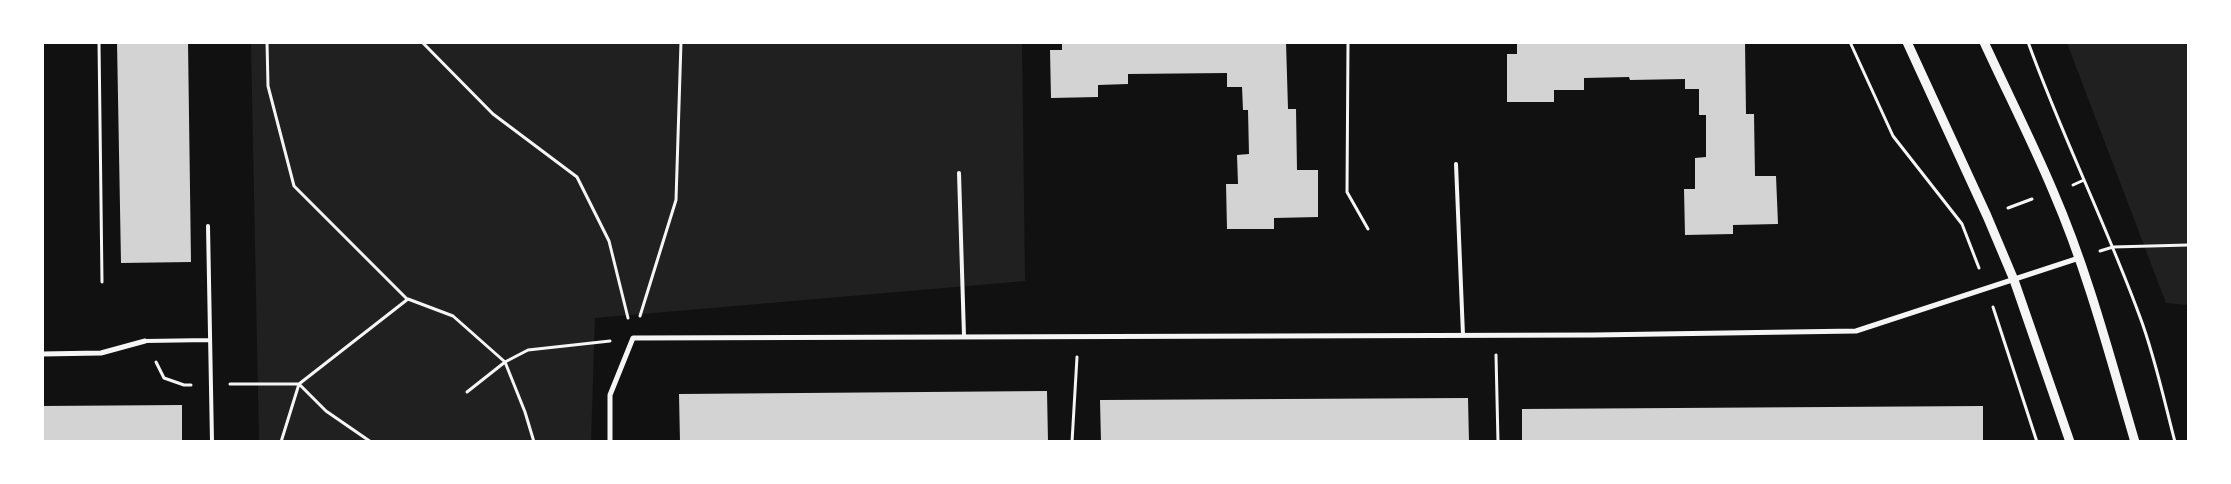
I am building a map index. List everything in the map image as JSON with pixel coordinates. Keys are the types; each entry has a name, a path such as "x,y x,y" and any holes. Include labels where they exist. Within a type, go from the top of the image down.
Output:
{"street":[{"path":"1907,42 1987,216 2014,280 2070,442"},
{"path":"1984,42 2054,192 2079,258 2135,442"},
{"path":"610,442 610,395 633,338 1495,335 1856,331 2079,258"},
{"path":"42,354 101,353 145,341"}],"lane":[{"path":"1456,164 1463,335"},
{"path":"959,173 964,336"},
{"path":"208,226 212,442"},
{"path":"145,341 210,340"}],"path":[{"path":"99,42 102,282"},
{"path":"267,42 268,86 294,186 408,299 453,316 505,362 525,412 534,442"},
{"path":"422,42 493,114 577,177 609,240 633,338"},
{"path":"633,338 676,200 681,42"},
{"path":"1348,42 1347,192 1368,229"},
{"path":"1850,42 1893,136 1962,224 1987,289 2038,442"},
{"path":"2028,42 2048,98 2113,247 2141,319 2175,442"},
{"path":"1962,224 2084,180"},
{"path":"2113,247 2188,245"},
{"path":"281,442 298,384 408,299"},
{"path":"1495,335 1498,442"},
{"path":"1072,442 1078,336"},
{"path":"467,392 505,362 528,350 633,338"},
{"path":"145,341 164,378 184,385 298,384 326,411 371,442"}],"shaded area":[{"path":"251,43 1022,43 1025,281 595,318 591,441 259,441"},
{"path":"2067,43 2188,43 2188,305 2166,303"}],"building":[{"path":"117,42 188,42 191,262 121,263"},
{"path":"1062,42 1286,42 1288,109 1296,109 1297,170 1318,170 1318,217 1274,218 1274,229 1227,229 1226,184 1238,184 1237,155 1249,154 1248,110 1243,110 1242,87 1227,87 1227,73 1128,74 1128,84 1098,85 1098,97 1051,98 1050,50 1062,50"},
{"path":"1517,42 1745,42 1746,114 1754,114 1755,176 1776,176 1778,224 1733,225 1733,234 1685,235 1684,189 1695,189 1695,158 1706,157 1706,115 1699,115 1699,89 1685,89 1685,79 1630,80 1629,77 1584,78 1584,90 1554,90 1554,102 1507,102 1507,54 1517,54"},
{"path":"1047,391 1048,442 680,442 679,394"},
{"path":"1468,398 1469,442 1101,442 1100,400"},
{"path":"182,405 182,442 42,442 42,406"},
{"path":"1983,406 1983,442 1522,442 1522,409"}]}
